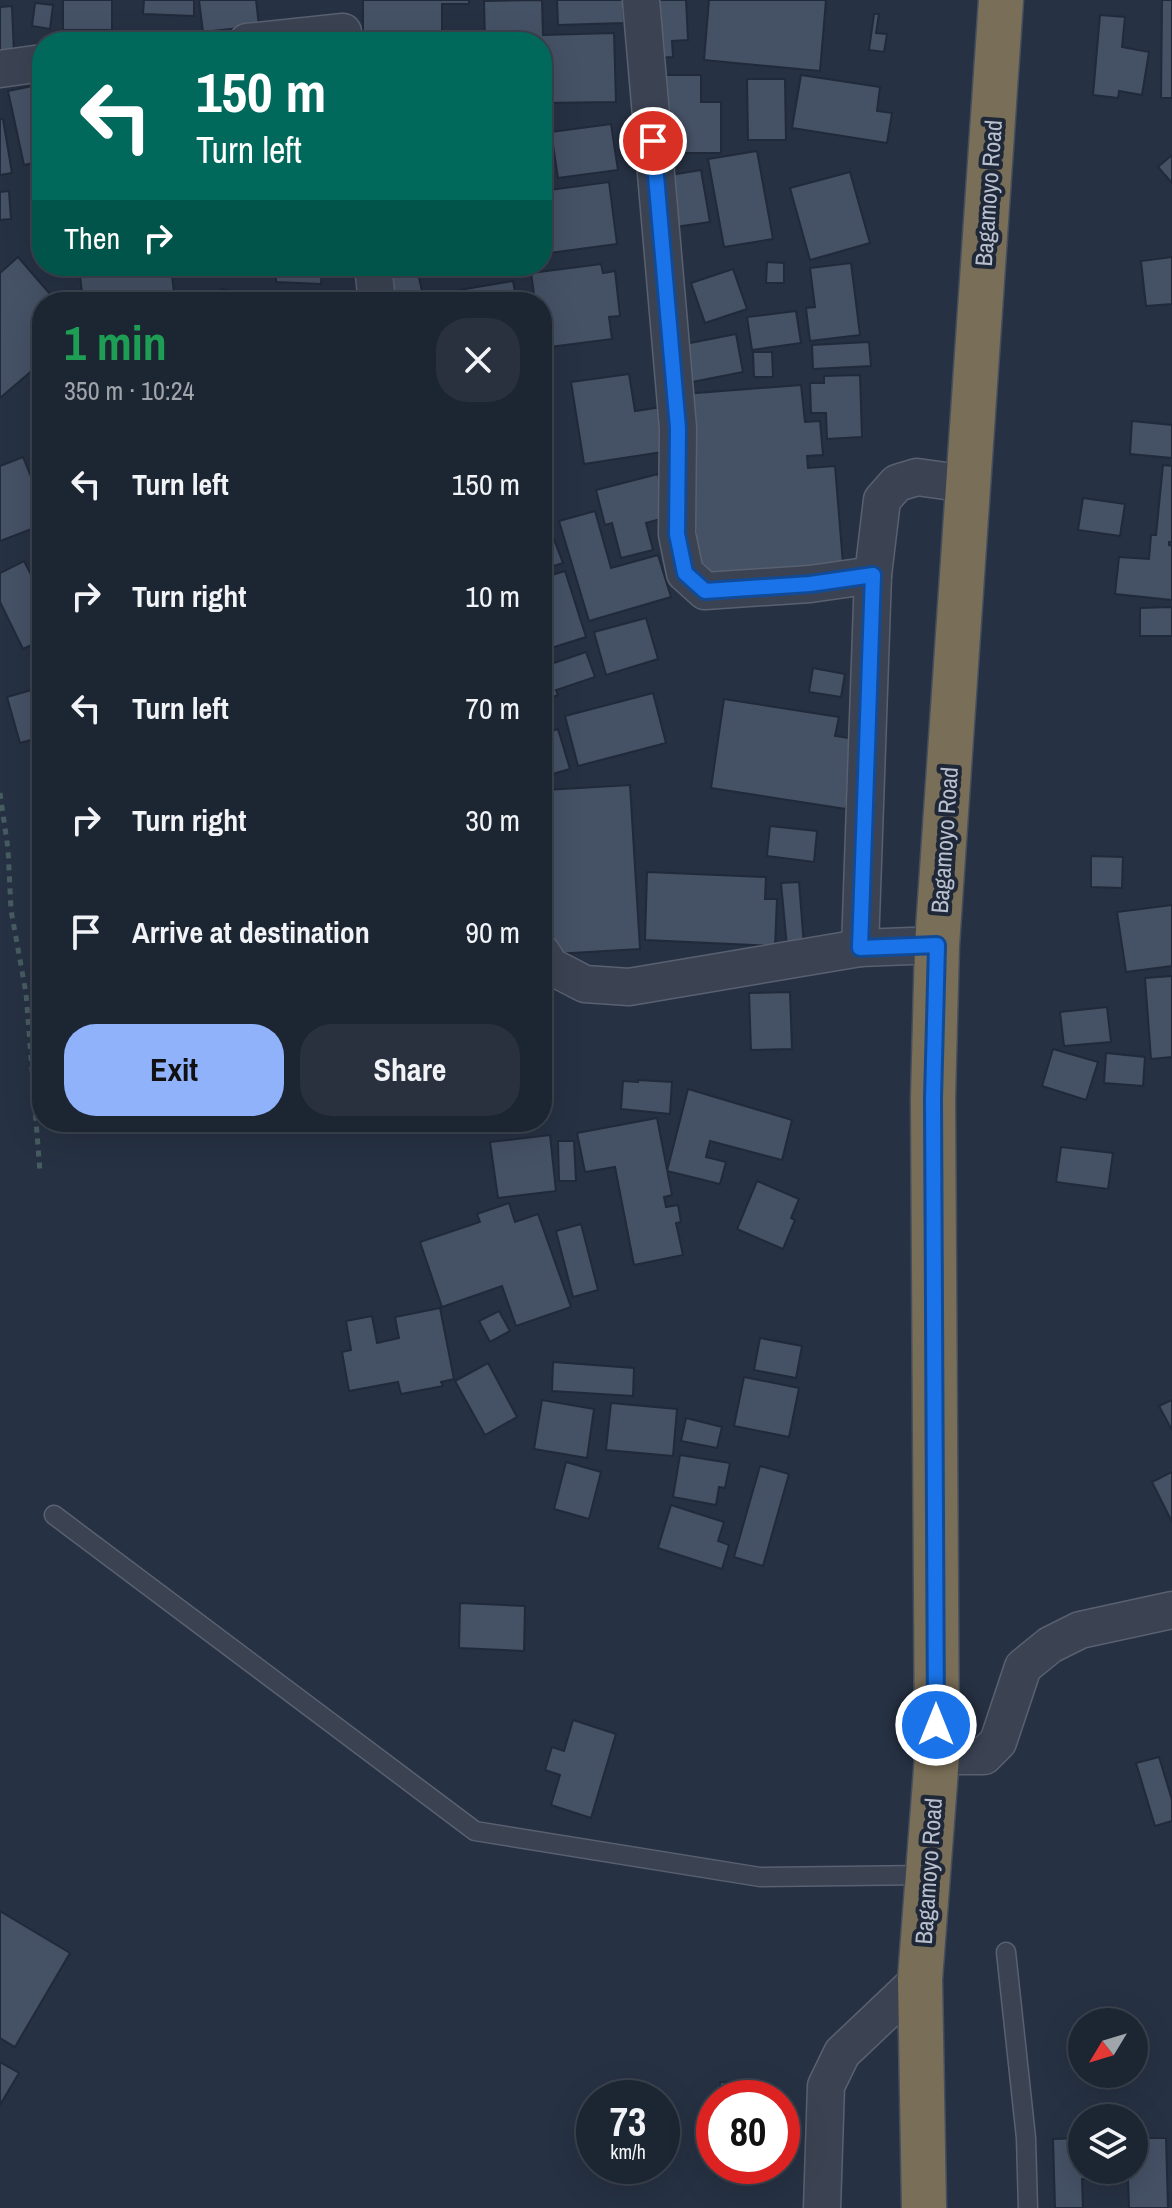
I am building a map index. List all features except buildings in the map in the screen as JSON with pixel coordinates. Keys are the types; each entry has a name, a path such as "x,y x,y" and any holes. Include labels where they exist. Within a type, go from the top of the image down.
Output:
{"highway":[{"name":"Bagamoyo Road","path":"924,2208 920,1979 937,1756 933,1099 937,945 1001,0"}],"street":[{"path":"641,0 678,428 677,534 685,573 705,591 810,584 873,575"},
{"path":"303,32 342,25"},
{"path":"0,69 32,64"},
{"path":"860,948 873,575 882,500 897,483 917,477 967,484"},
{"path":"552,967 585,984 629,987 860,948 937,945"},
{"path":"937,1756 984,1756 998,1742 1023,1667 1050,1645 1080,1630 1172,1610"},
{"path":"822,2208 826,2086 842,2053 920,1979"}],"lane":[{"path":"54,1515 475,1831 760,1877 928,1875"},
{"path":"1006,1952 1026,2138 1028,2208"}],"path":[{"path":"0,793 8,849 11,910 26,993 32,1070"},
{"path":"37,1132 40,1172"}],"route":[{"path":"653,141 678,428 677,534 685,573 705,591 810,584 873,575 860,948 937,945 933,1099 936,1725"}]}
